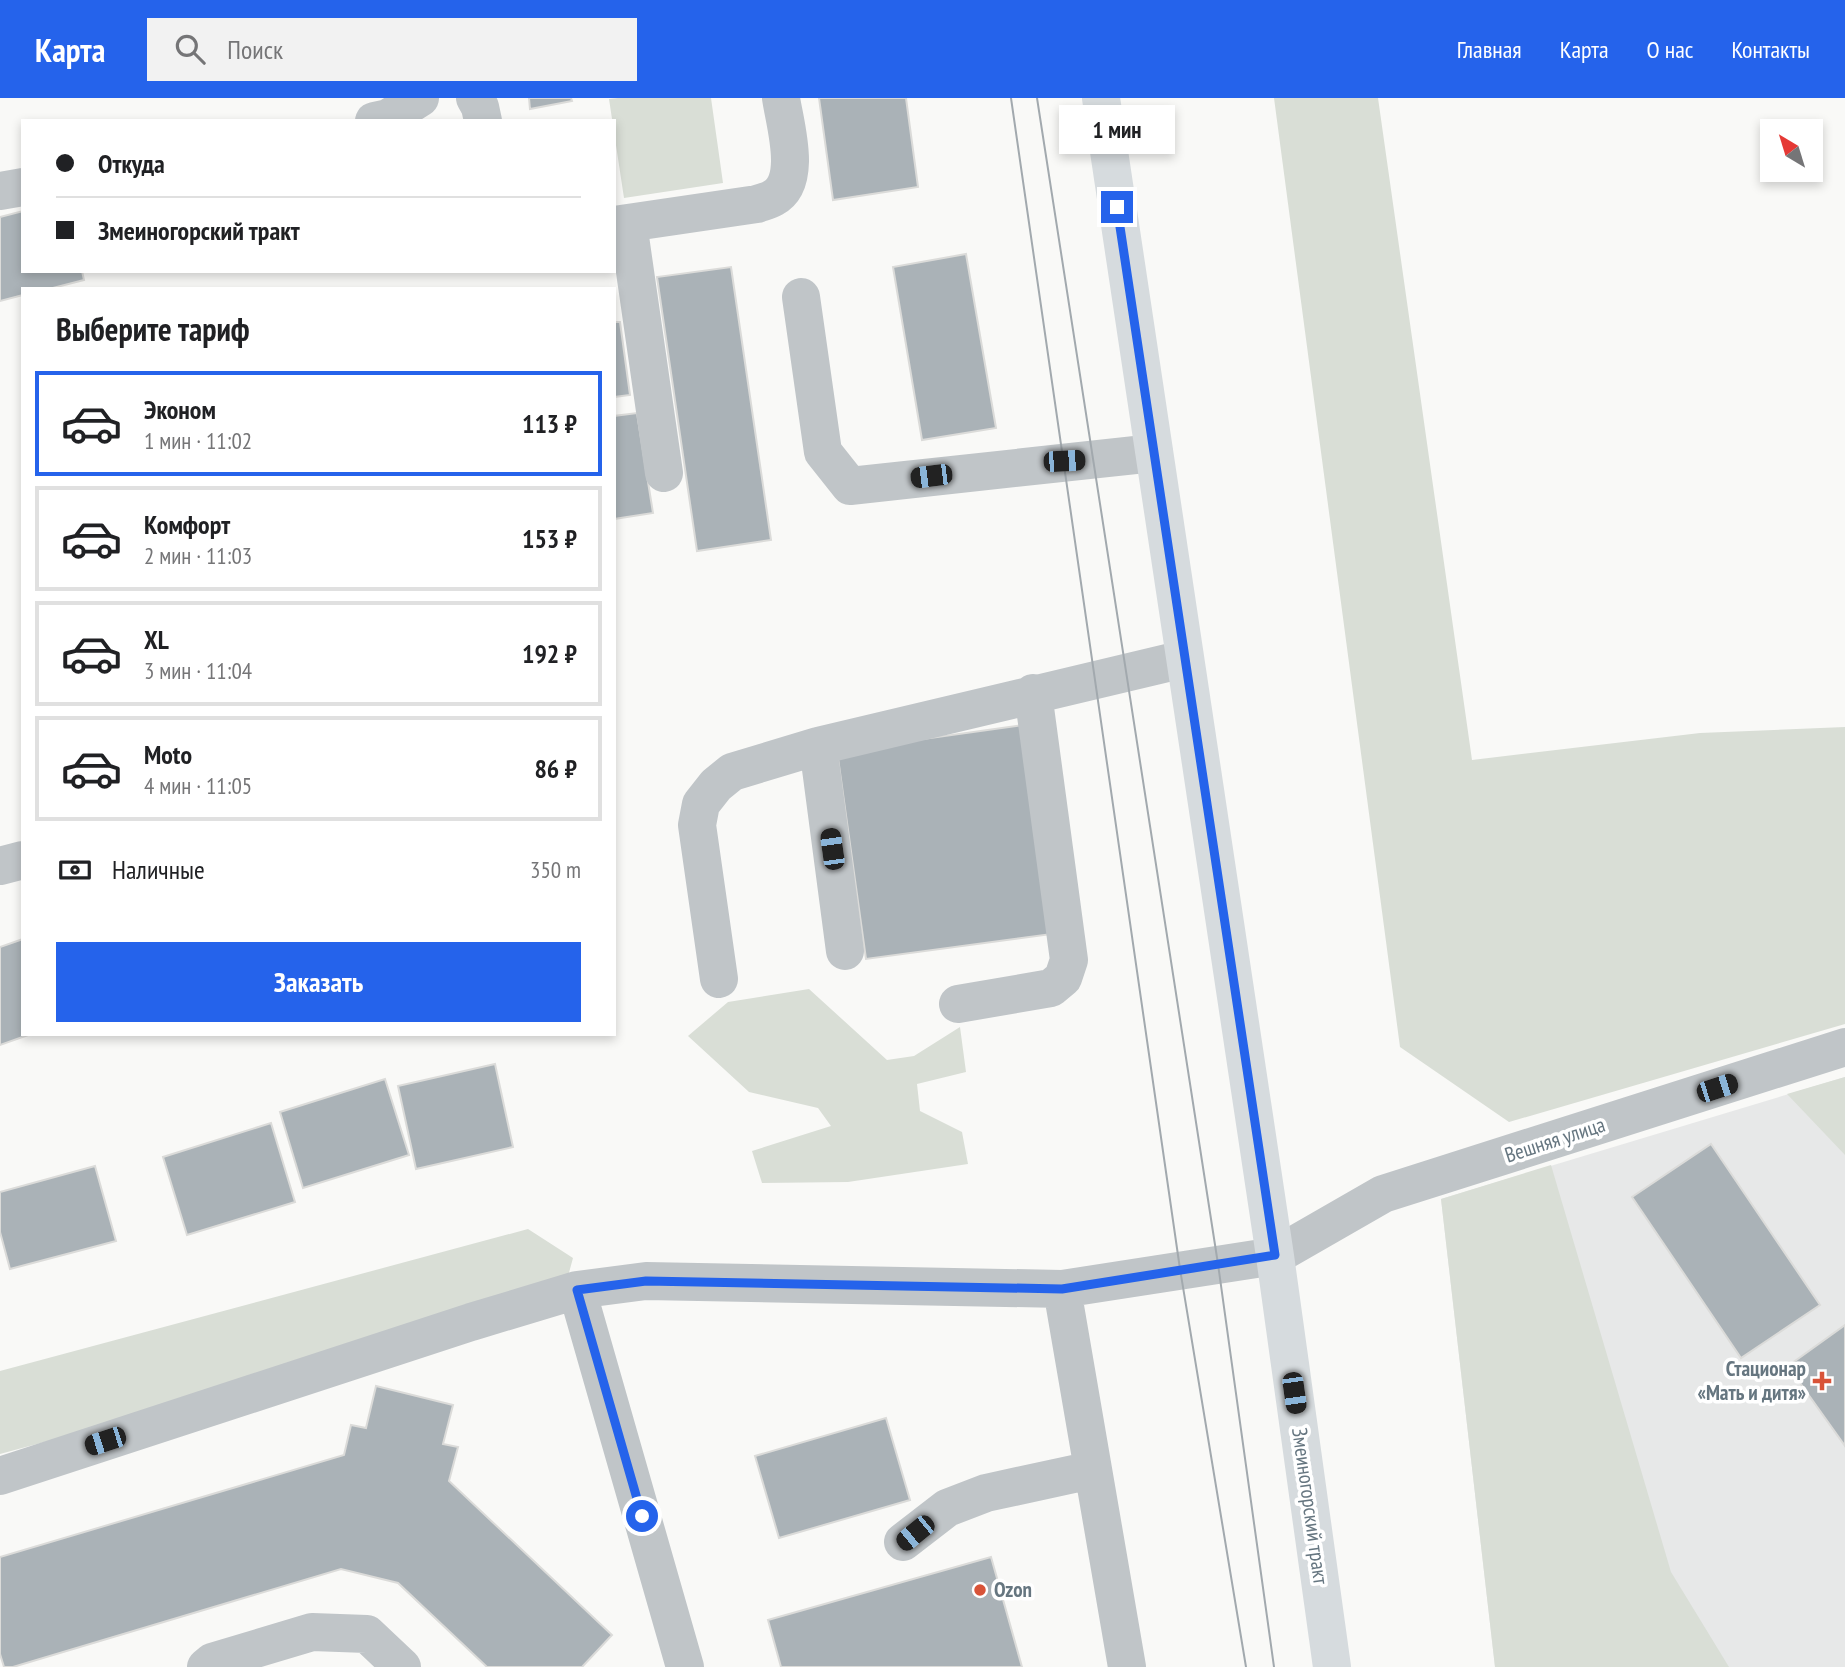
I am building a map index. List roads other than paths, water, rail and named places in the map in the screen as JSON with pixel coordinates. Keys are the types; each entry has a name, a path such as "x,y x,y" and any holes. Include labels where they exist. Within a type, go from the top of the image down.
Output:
{"highway":[{"name":"Змеиногорский тракт","path":"1101,98 1275,1255 1332,1667"}],"street":[{"path":"383,119 420,98"},
{"path":"475,98 483,119"},
{"path":"664,474 621,224 757,204 774,198 790,176 781,98"},
{"path":"0,191 21,187"},
{"path":"801,298 823,453 850,486 1154,453"},
{"path":"719,979 698,825 701,804 716,785 732,772 818,746 1185,659"},
{"path":"958,1004 1051,988 1063,978 1069,960 1033,693"},
{"path":"818,746 845,951"},
{"path":"0,866 21,861"},
{"name":"Вешняя улица","path":"1275,1255 1383,1194 1845,1047"},
{"path":"0,1476 577,1290 646,1281 1062,1289 1275,1255"},
{"path":"1062,1289 1127,1667"},
{"path":"577,1290 685,1667"},
{"path":"903,1542 947,1508 986,1493 1093,1470"},
{"path":"206,1667 212,1662 312,1632 366,1633 402,1667"}],"tram line":[{"path":"1011,98 1180,1269 1246,1667"},
{"path":"1037,98 1218,1264 1274,1667"}],"place":[{"name":"Стационар «Мать и дитя»","path":"1822,1381"},
{"name":"Ozon","path":"980,1590"}]}
